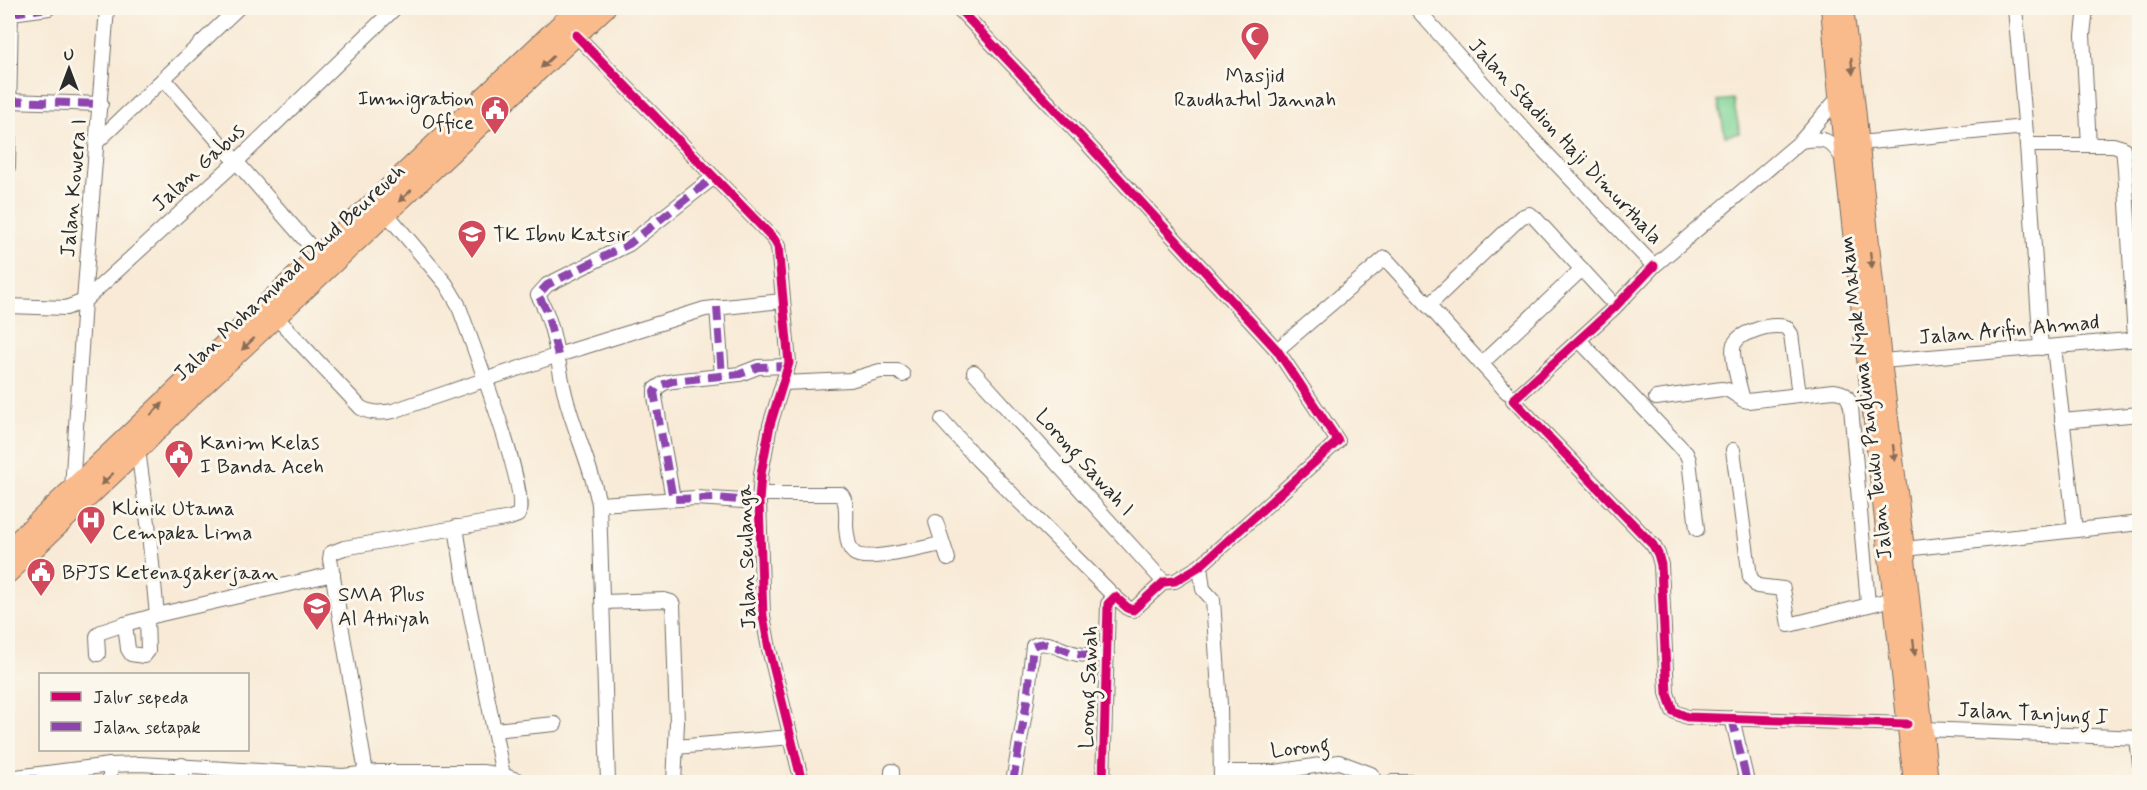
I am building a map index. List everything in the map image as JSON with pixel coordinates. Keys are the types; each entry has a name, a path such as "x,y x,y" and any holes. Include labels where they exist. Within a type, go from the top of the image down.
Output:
{"highway":[{"name":"Jalan Mohammad Daud Beureueh","path":"8,550 578,8"},
{"name":"Jalan Mohammad Daud Beureueh","path":"8,573 138,450 182,405 605,8"}],"main road":[{"name":"Jalan Teuku Panglima Nyak Makam","path":"1830,8 1844,160 1901,562 1893,598 1916,726 1929,783"},
{"name":"Jalan Teuku Panglima Nyak Makam","path":"1844,8 1857,107 1916,726 1913,783"}],"street":[{"path":"8,167 12,10 50,8"},
{"name":"Jalan Kowera I","path":"72,489 107,8"},
{"path":"98,141 238,8"},
{"name":"Jalan Gabus","path":"8,306 66,308 84,301 237,161 395,8"},
{"path":"958,8 1083,139 1277,350 1385,258 1507,392"},
{"name":"Jalan Stadion Haji Dimurthala","path":"1416,8 1531,136 1654,266 1801,141 1839,97"},
{"path":"2015,8 2048,347 2062,421 2075,530"},
{"path":"2086,8 2083,35 2089,145"},
{"path":"576,35 774,239 778,246 788,366 758,367 740,374 673,381 664,383 655,389 672,499"},
{"path":"164,79 319,256"},
{"path":"9,101 101,104"},
{"path":"1859,142 2025,127"},
{"path":"1801,141 1820,139 1830,142 1844,160"},
{"path":"2027,145 2119,145 2123,150 2137,339"},
{"path":"608,783 599,504 595,483 567,402 546,309 538,295 546,285 629,244 714,177"},
{"path":"366,773 330,555 334,551 514,517 521,509 508,448 458,304 446,284 387,214"},
{"path":"1428,306 1523,215 1529,214 1608,298"},
{"path":"1654,266 1579,340 1686,453 1689,460 1697,529"},
{"path":"1481,364 1582,269"},
{"path":"276,317 361,408 369,412 393,411 558,355 717,307 782,301"},
{"path":"717,307 722,376"},
{"path":"1743,400 1734,358 1734,345 1741,336 1748,332 1778,326 1786,327 1791,334 1799,395"},
{"name":"Jalan Arifin Ahmad","path":"1882,361 2137,339"},
{"name":"Jalan Tanjung I","path":"1579,340 1513,400 1653,545 1658,554 1667,693 1673,711 1687,717 2138,738"},
{"name":"Lorong Sawah","path":"1103,780 1108,604 1115,597 1133,610 1164,582 1175,581 1200,566 1338,441 1277,350"},
{"name":"Jalan Seulanga","path":"788,366 768,434 760,498 764,616 769,650 802,783"},
{"path":"783,383 850,380 880,371 898,372 903,375"},
{"name":"Lorong Sawah I","path":"974,372 1164,582"},
{"path":"1656,398 1726,389 1743,400 1753,401 1833,391 1841,391 1848,397 1853,429 1868,604"},
{"path":"2062,421 2139,414"},
{"path":"942,420 977,459 1115,597"},
{"path":"125,624 129,652 135,656 144,656 148,648 152,617 148,523 138,450"},
{"path":"1733,450 1750,577 1756,586 1783,589 1789,625 1893,598"},
{"path":"599,504 838,493 843,495 845,501 849,545 853,552 861,556 886,555 942,544"},
{"path":"936,522 948,559"},
{"path":"1901,562 2075,530 2139,523"},
{"path":"456,527 466,591 503,775"},
{"path":"1200,566 1203,589 1213,600 1220,705 1221,777"},
{"path":"98,654 97,636 101,632 152,617 333,574"},
{"path":"603,602 664,600 673,605 677,723 674,783"},
{"path":"1013,783 1033,646 1042,643 1079,655 1107,655"},
{"path":"1732,718 1746,783"},
{"path":"494,730 555,724"},
{"path":"676,747 791,737"},
{"path":"2138,738 2139,764"},
{"name":"Lorong","path":"1221,777 1276,772 1339,762 1371,774 1377,783"},
{"path":"8,778 33,779 110,765 182,765 343,779 366,773 423,776 482,771 503,775 522,783"},
{"path":"110,765 110,783"},
{"path":"182,765 182,783"},
{"path":"1392,783 1411,782"}],"green space":[{"path":"1733,99 1740,133 1725,136 1718,101"}],"marked path":[{"path":"11,13 49,8"},
{"path":"9,101 101,104"},
{"path":"558,355 546,309 538,295 547,285 629,244 714,177"},
{"path":"717,307 722,376"},
{"path":"759,502 717,498 673,499 654,392 658,386 673,381 740,374 758,367 788,366"},
{"path":"1013,782 1027,701 1033,646 1049,644 1072,653 1107,655"},
{"path":"1732,718 1747,782"},
{"path":"33,775 33,782"}],"cycle path":[{"path":"958,8 1083,139 1277,350 1338,441 1200,566 1175,581 1164,582 1133,610 1115,597 1108,604 1103,782"},
{"path":"576,35 774,239 778,246 789,363 770,425 761,474 759,502 763,616 802,782"},
{"path":"1654,266 1615,307 1513,400 1653,545 1658,554 1661,565 1667,693 1673,711 1687,717 1907,724"}],"place":[{"name":"Masjid Raudhatul Jannah","path":"1255,62"},
{"name":"Immigration Office","path":"495,136"},
{"name":"TK Ibnu Katsir","path":"472,260"},
{"name":"Kanim Kelas I Banda Aceh","path":"179,480"},
{"name":"Klinik Utama Cempaka Lima","path":"91,546"},
{"name":"BPJS Ketenagakerjaan","path":"41,598"},
{"name":"SMA Plus Al Athiyah","path":"317,632"}]}
